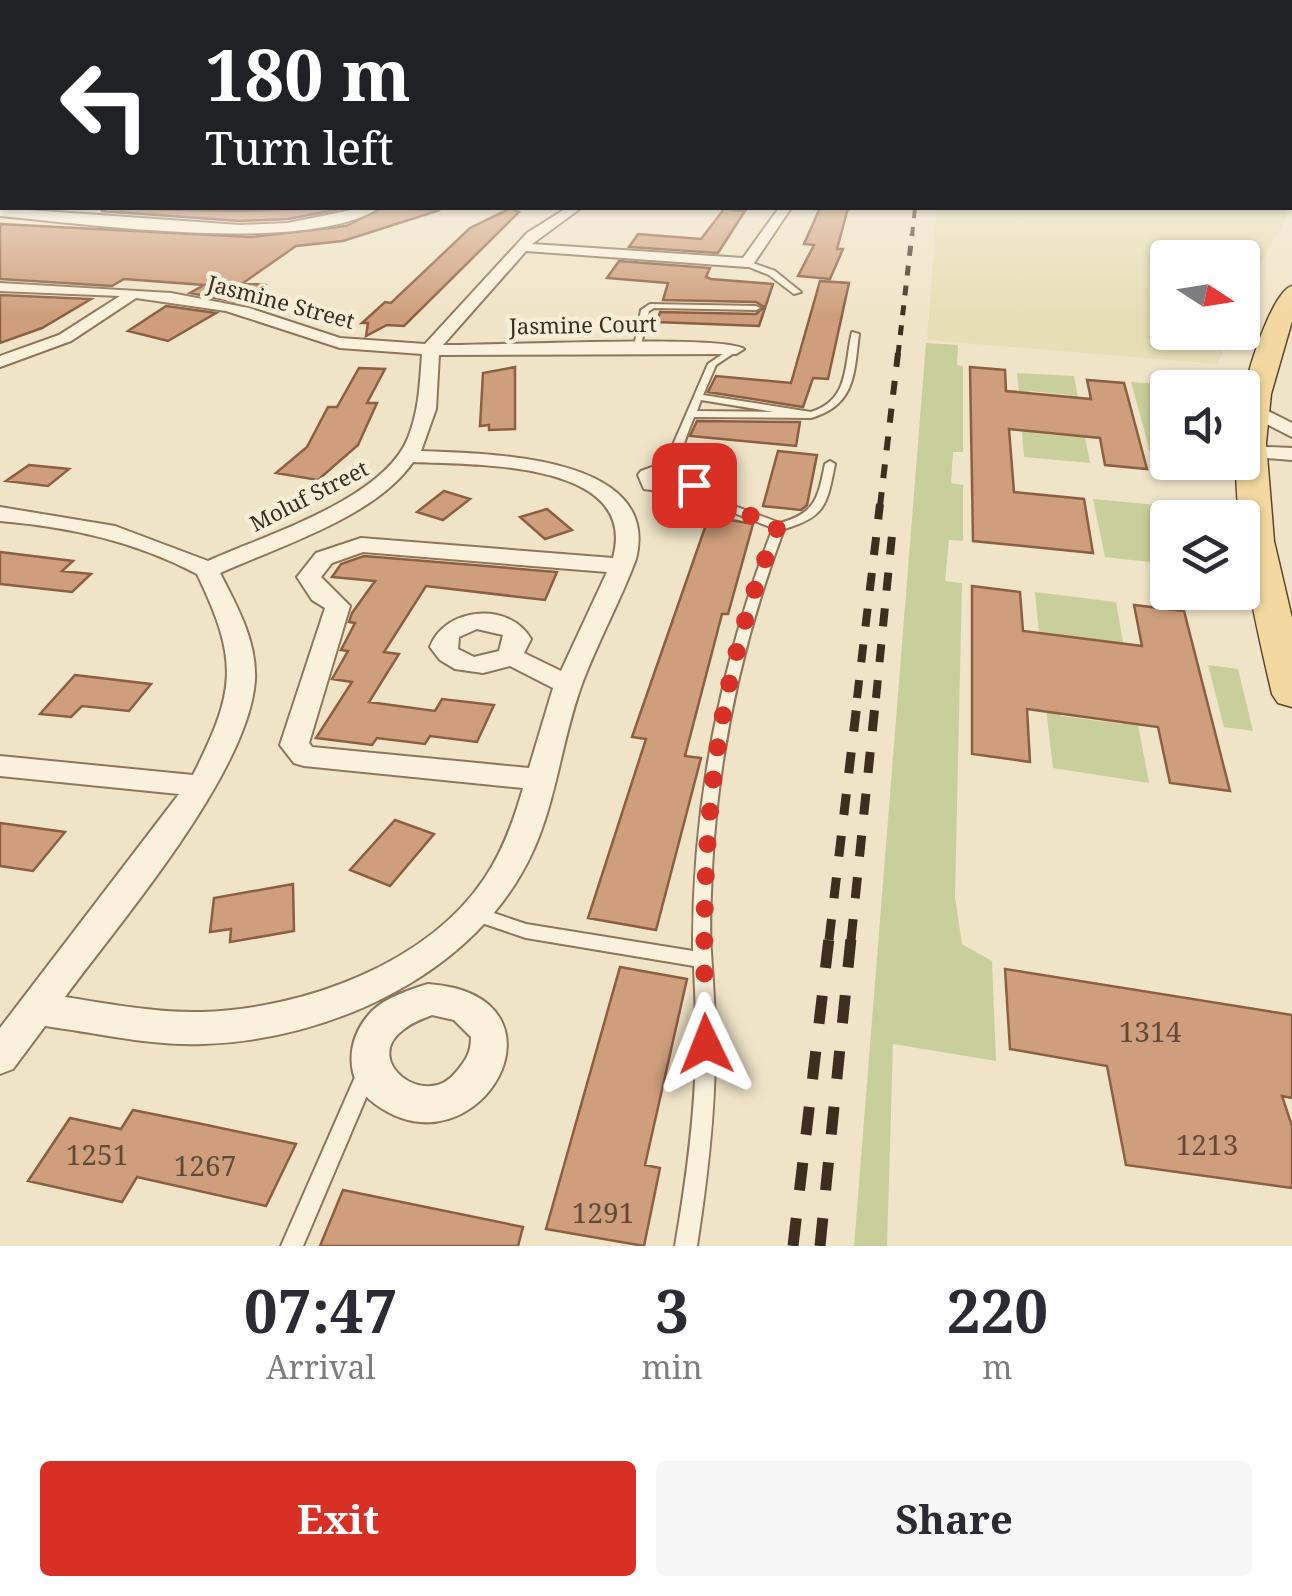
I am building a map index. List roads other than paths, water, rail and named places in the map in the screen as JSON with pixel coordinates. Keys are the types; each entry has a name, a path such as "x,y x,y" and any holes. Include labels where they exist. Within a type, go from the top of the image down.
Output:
{"main road":[{"path":"1260,379 1270,341 1292,293"},
{"path":"1251,480 1260,552 1292,694"}],"street":[{"path":"49,216 62,210"},
{"path":"0,212 256,228 316,224 366,210"},
{"path":"432,348 545,224 571,210"},
{"path":"522,248 747,263 785,210"},
{"name":"Jasmine Street","path":"0,287 229,307 335,343 432,348"},
{"path":"0,362 65,338 130,296"},
{"name":"Jasmine Court","path":"432,348 637,344 736,350"},
{"name":"Moluf Street","path":"207,570 346,507 394,476 410,456 427,409 432,348"},
{"path":"1260,413 1292,431"},
{"path":"1260,452 1292,454"},
{"path":"38,1009 200,1028 248,1025 345,998 397,992 472,1008 485,1022 490,1041 488,1061 459,1095 417,1106 393,1100 377,1085 369,1067 370,1046 397,992 473,913 516,853 568,685 619,566 628,528 623,509 614,498 584,480 533,467 410,456"},
{"path":"614,498 651,485 672,490 700,480 698,471 674,465 653,470 648,475 651,485"},
{"path":"0,514 56,518 113,530 207,570 237,628 243,673 233,720 202,786 0,1057"},
{"path":"538,779 304,756 294,745 338,606 321,596 309,578 324,558 360,544 619,566"},
{"path":"510,656 568,685"},
{"path":"0,766 202,786"}],"lane":[{"path":"747,263 772,273 797,292"},
{"path":"637,344 646,310 654,306 756,308"},
{"path":"691,414 811,415 836,407 845,393 855,334"},
{"path":"674,465 712,364 736,350"},
{"path":"698,397 811,415"},
{"path":"694,485 725,506 778,526 810,518 818,511 830,464"},
{"path":"686,1246 704,1133 702,920 719,719 756,582 778,526"},
{"path":"473,913 526,932 703,960"},
{"path":"292,1246 369,1067"}],"railway":[{"path":"912,236 915,210"},
{"path":"898,355 912,234"},
{"path":"880,506 898,353"},
{"path":"857,698 880,504"},
{"path":"876,698 892,535"},
{"path":"829,940 858,695"},
{"path":"851,940 876,695"},
{"path":"793,1246 829,938"},
{"path":"820,1246 851,938"}]}
